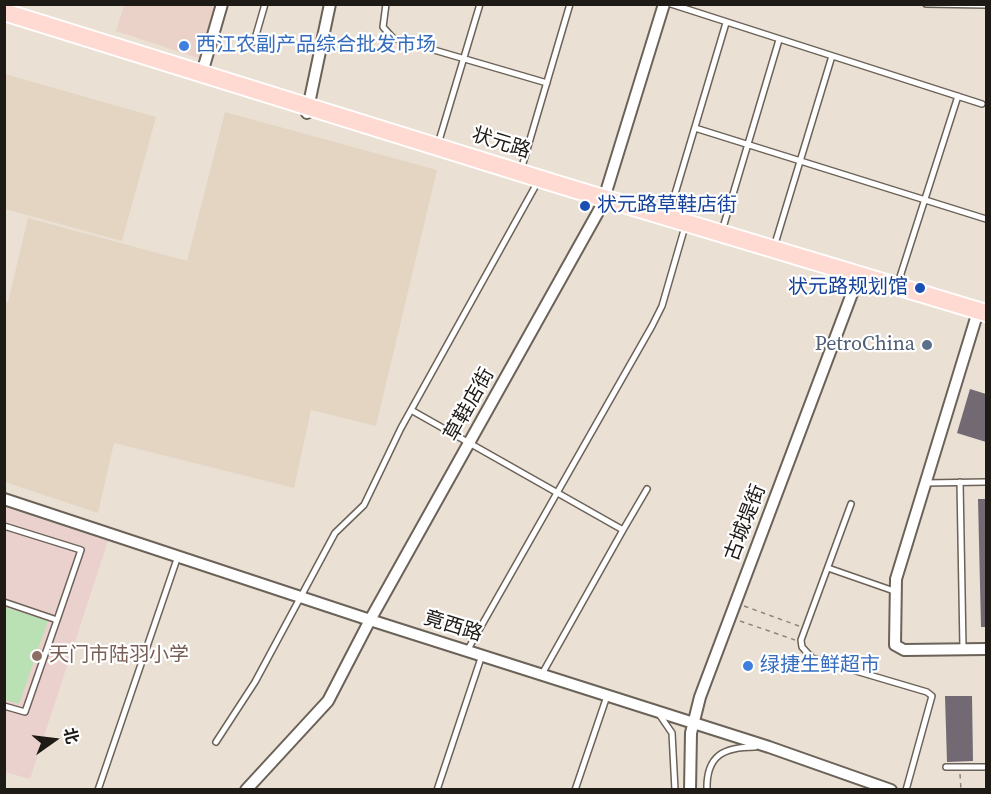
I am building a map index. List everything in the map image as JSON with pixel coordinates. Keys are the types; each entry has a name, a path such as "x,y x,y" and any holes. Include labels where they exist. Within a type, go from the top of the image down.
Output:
{"main road":[{"name":"状元路","path":"4,12 202,73 536,185 668,217 774,249 857,278 897,286 983,317"},
{"name":"状元路","path":"4,20 438,146 520,172 684,230 857,278 983,317"}],"street":[{"path":"202,73 222,4"},
{"path":"308,110 330,4"},
{"name":"草鞋店街","path":"246,789 328,701 370,620 604,202 664,4"},
{"name":"古城堤街","path":"690,789 694,722 700,697 857,278"},
{"path":"983,317 926,483 894,591 898,649 987,649"},
{"name":"竟西路","path":"4,499 370,620 694,722 876,787 891,789"}],"lane":[{"path":"254,42 265,4"},
{"path":"386,4 383,21 386,33 393,38 547,83"},
{"path":"438,146 480,4"},
{"path":"520,172 570,4"},
{"path":"670,4 982,104"},
{"path":"926,4 987,5"},
{"path":"668,217 726,23"},
{"path":"721,233 779,40"},
{"path":"774,249 832,56"},
{"path":"897,286 958,96"},
{"path":"695,128 987,219"},
{"path":"216,742 255,682 335,533 364,505 411,410 536,185"},
{"path":"467,651 652,326 662,306 684,230"},
{"path":"411,410 623,530"},
{"path":"960,482 963,650"},
{"path":"926,483 987,482"},
{"path":"542,674 647,489"},
{"path":"851,504 801,643 812,658 927,692 932,696 933,702 906,789"},
{"path":"4,526 81,550 25,712 4,706"},
{"path":"98,789 178,556"},
{"path":"828,568 894,591"},
{"path":"4,602 57,620"},
{"path":"437,789 482,656"},
{"path":"575,789 607,695"},
{"path":"656,710 672,733 675,789"},
{"path":"706,789 709,769 714,759 724,750 735,747 769,747"},
{"path":"946,767 987,767"}],"path":[{"path":"735,603 806,628"},
{"path":"730,617 801,643"},
{"path":"960,767 961,789"}],"shaded area":[{"name":"西江农副产品综合批发市场","path":"124,5 221,5 204,60 116,31"},
{"path":"5,74 156,117 122,241 5,209"},
{"path":"225,112 437,170 376,426 311,410 294,488 114,443 98,513 5,482 5,302 8,302 28,218 187,261"},
{"name":"天门市陆羽小学","path":"4,507 108,541 30,779 5,772"}],"green space":[{"path":"4,607 48,621 19,704 5,700"}],"building":[{"path":"970,389 986,394 986,442 957,433"},
{"path":"978,499 986,499 986,627 981,627"},
{"path":"945,696 972,696 973,761 947,762"}],"place":[{"name":"西江农副产品综合批发市场","path":"184,46"},
{"name":"状元路草鞋店街","path":"585,206"},
{"name":"状元路规划馆","path":"920,288"},
{"name":"PetroChina","path":"927,345"},
{"name":"天门市陆羽小学","path":"37,656"},
{"name":"绿捷生鲜超市","path":"748,666"}]}
